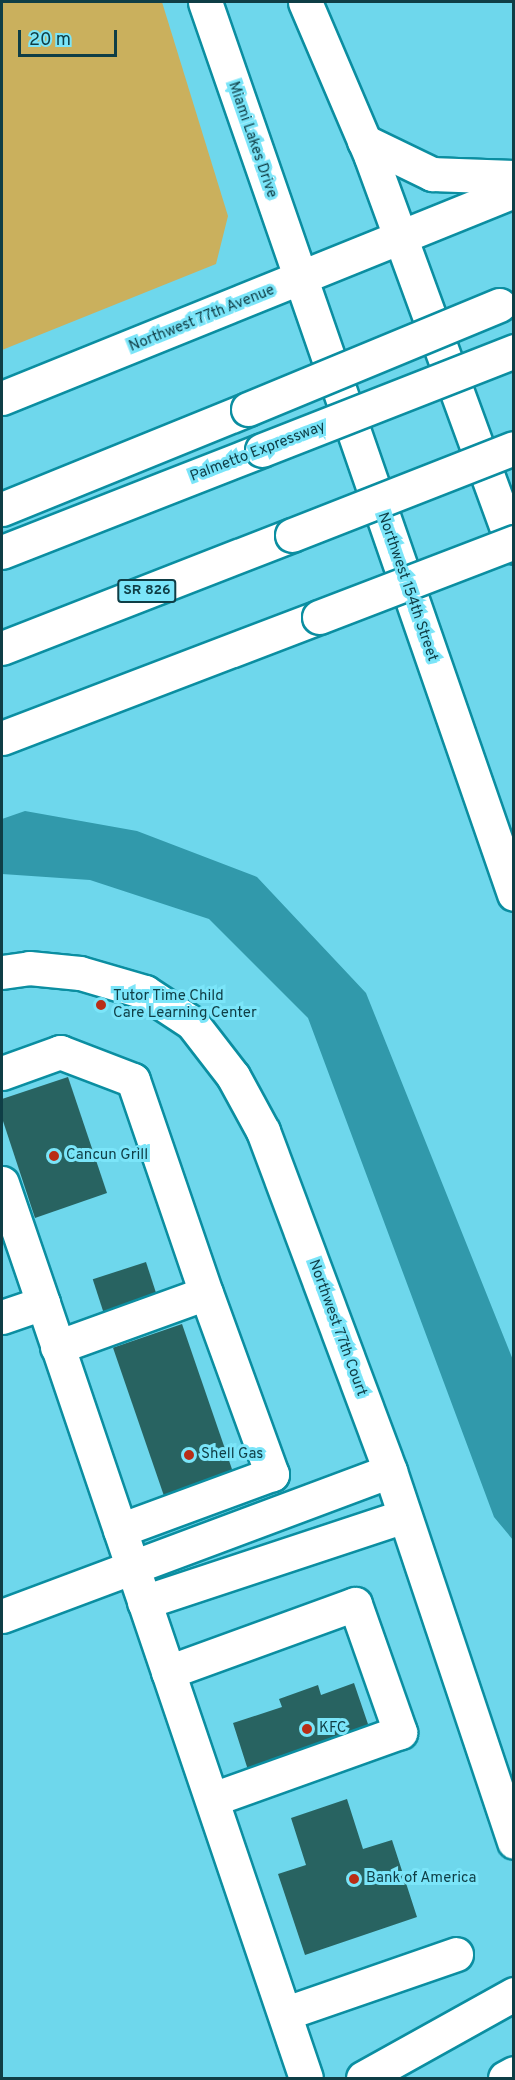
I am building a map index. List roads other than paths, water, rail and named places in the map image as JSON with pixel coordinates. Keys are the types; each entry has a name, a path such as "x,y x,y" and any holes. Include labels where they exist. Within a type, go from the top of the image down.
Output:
{"main road":[{"name":"Miami Lakes Drive","path":"205,2 301,278"},
{"path":"305,2 364,141 513,548"},
{"path":"364,141 432,174 513,177"},
{"name":"Northwest 77th Avenue","path":"2,399 513,191"},
{"name":"Northwest 154th Street","path":"301,278 513,894"},
{"path":"2,509 248,410 506,302"},
{"name":"Palmetto Expressway","path":"2,552 513,351"},
{"name":"SR 826","path":"2,648 513,448"},
{"path":"2,738 513,542"},
{"name":"Northwest 77th Court","path":"2,972 29,968 80,973 145,992 192,1023 233,1076 263,1131 390,1471 513,1842"},
{"path":"2,1073 60,1052 133,1080 206,1293 286,1509"},
{"path":"2,1183 213,1799 306,2079"},
{"path":"57,1347 206,1293"},
{"path":"2,1317 43,1303"},
{"path":"2,1616 133,1571 286,1509 390,1471"},
{"path":"120,1530 272,1474"},
{"path":"144,1602 404,1515"},
{"path":"168,1672 355,1604 400,1731 213,1799"},
{"path":"285,2013 456,1954"},
{"path":"363,2079 513,1994"},
{"path":"505,2079 513,2073"}],"water":[{"path":"25,811 137,831 257,877 366,993 513,1360 513,1540 494,1517 308,1018 209,919 90,880 2,874 2,819"}],"place":[{"name":"Tutor Time Child Care Learning Center","path":"101,1005"},
{"name":"Cancun Grill","path":"54,1156"},
{"name":"Shell Gas","path":"189,1455"},
{"name":"KFC","path":"307,1729"},
{"name":"Bank of America","path":"354,1879"}]}
